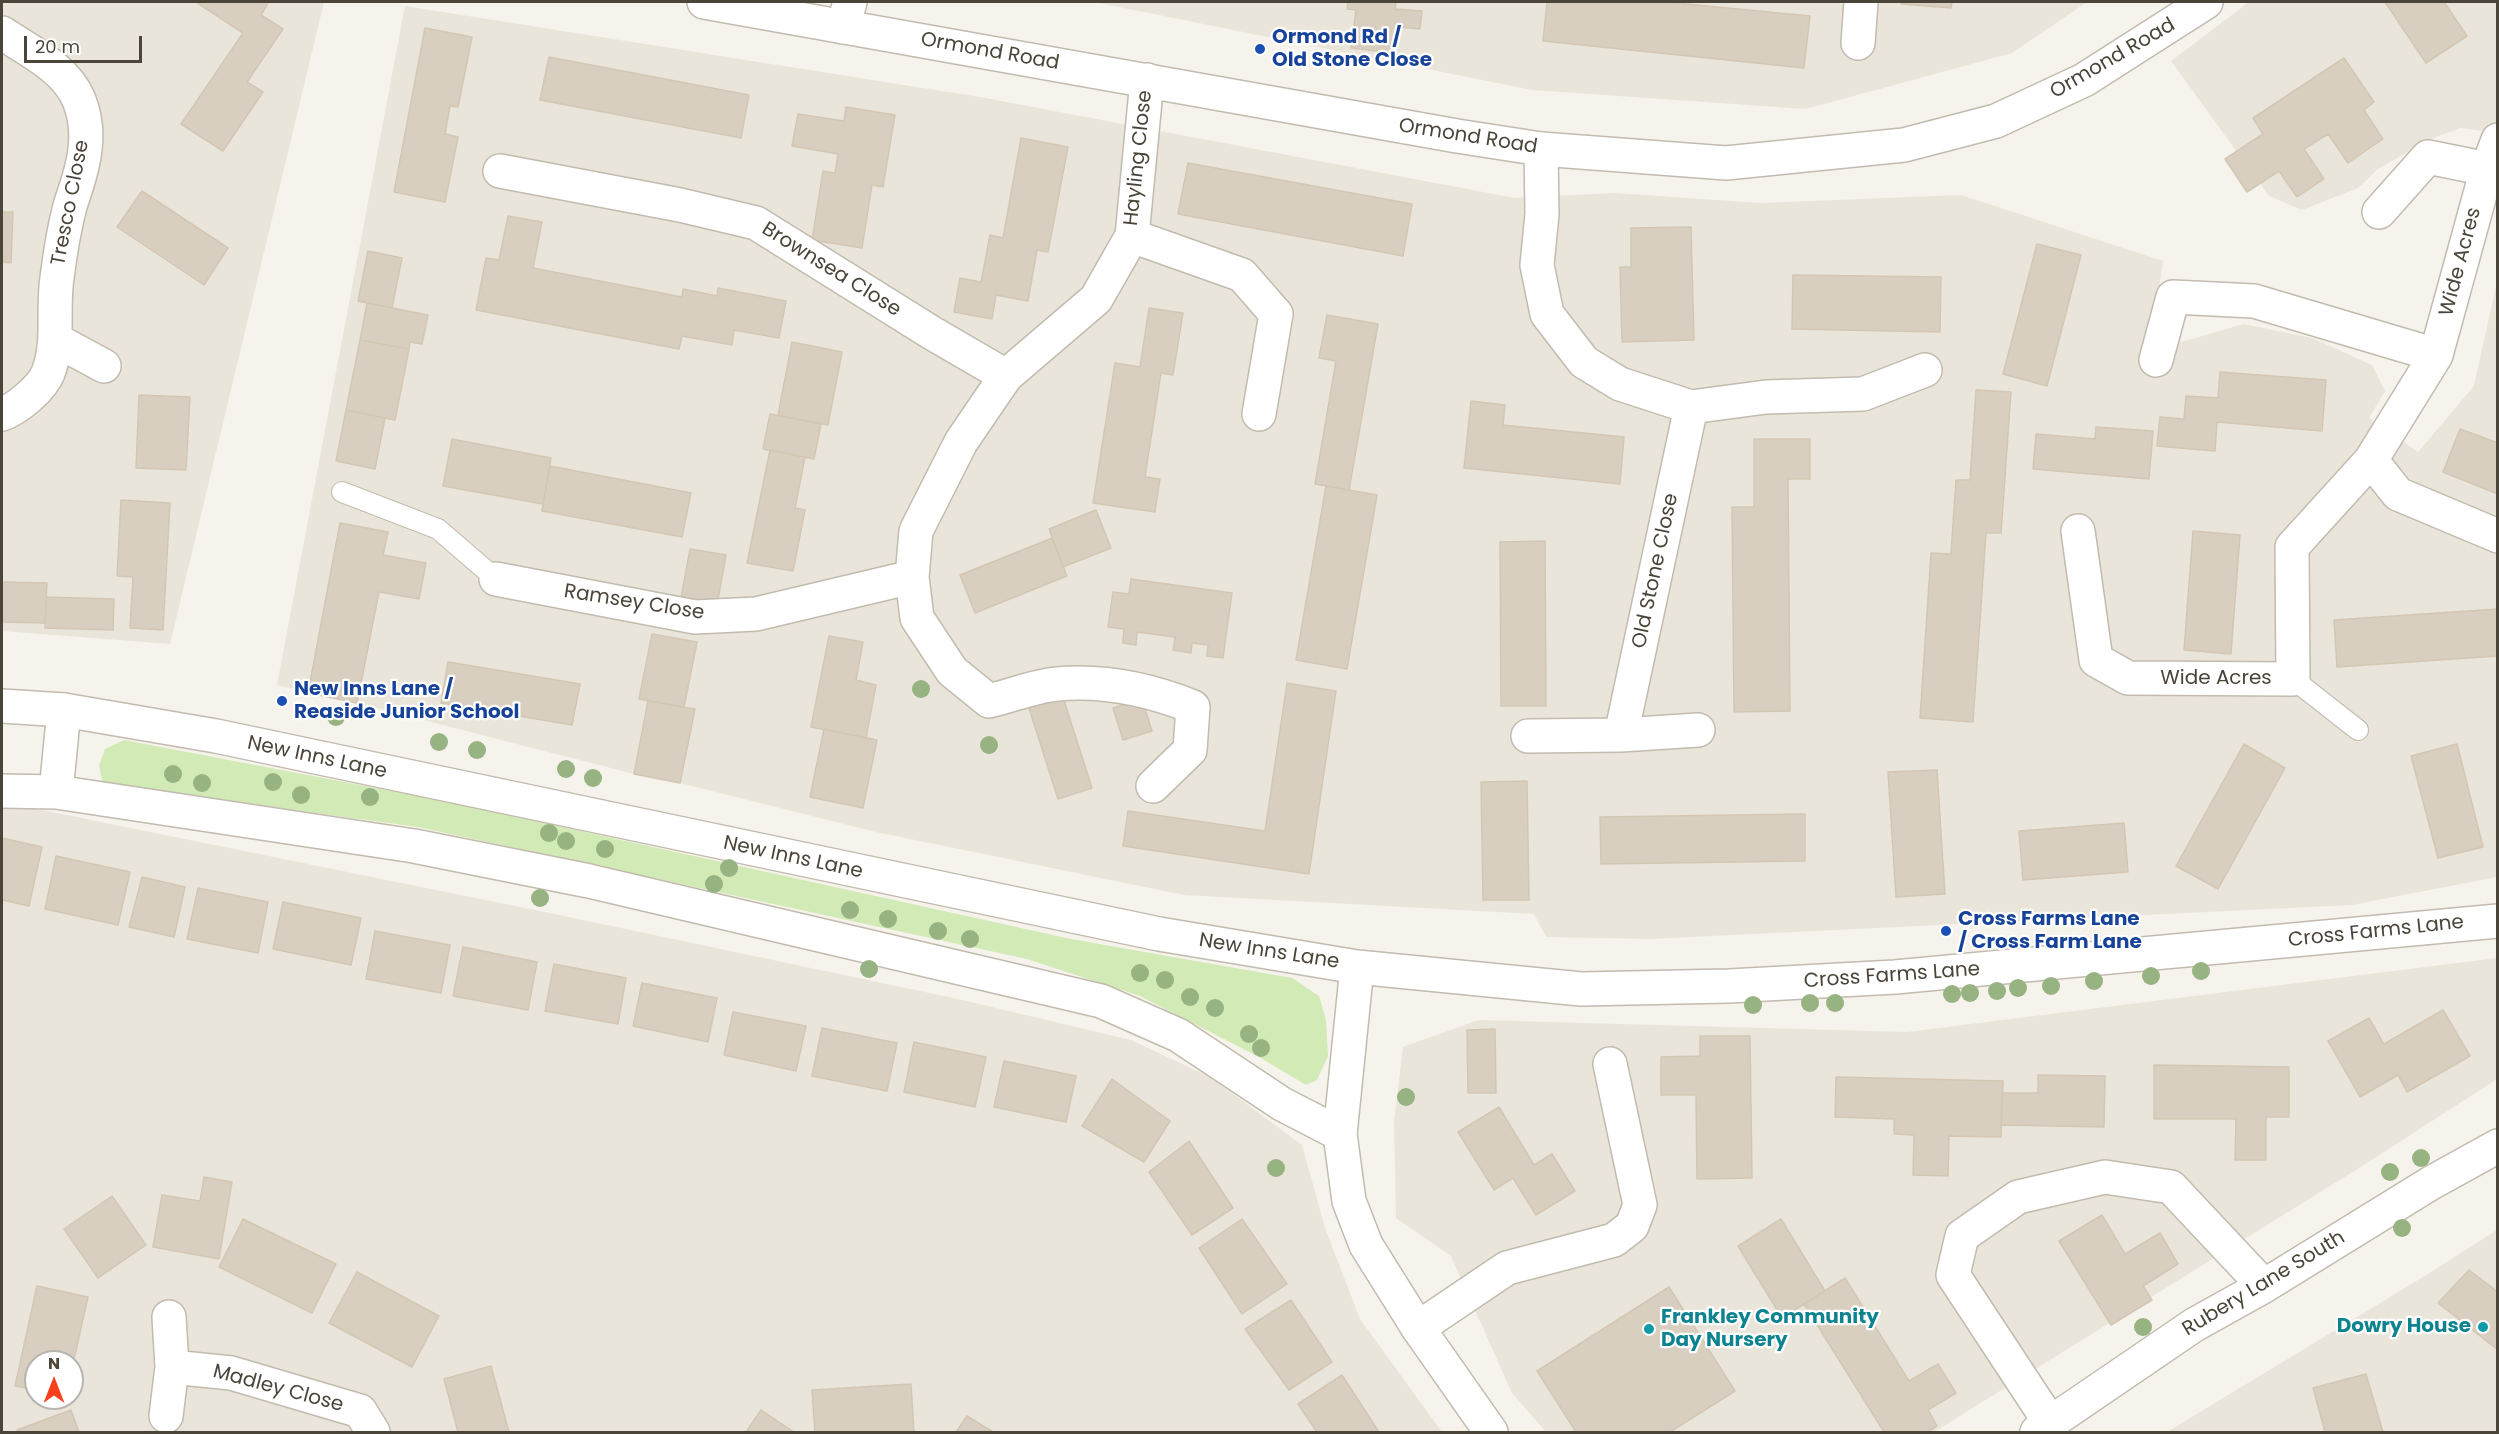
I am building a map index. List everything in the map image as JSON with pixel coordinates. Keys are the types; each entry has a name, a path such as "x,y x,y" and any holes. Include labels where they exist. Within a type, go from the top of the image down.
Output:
{"street":[{"name":"Ormond Road","path":"704,2 847,14 1147,80 1541,149 1726,163 1904,145 1996,121 2084,80 2199,4"},
{"path":"1858,43 1861,2"},
{"name":"Tresco Close","path":"2,33 66,77 79,100 85,122 85,149 80,178 70,207 56,281 56,340 48,374 28,398 2,414"},
{"name":"Hayling Close","path":"1147,80 1132,236 1096,299 1006,376 961,442 916,531 912,577 917,618 952,671 989,701 1056,684 1110,685 1162,694 1193,707 1190,750 1154,786"},
{"path":"1541,149 1542,214 1537,265 1547,314 1584,362 1620,384 1691,407 1766,397 1863,393 1925,370"},
{"name":"Wide Acres","path":"2078,531 2096,660 2128,678 2293,679 2292,547 2372,460 2436,355 2492,155 2428,157 2379,212"},
{"name":"Brownsea Close","path":"500,171 680,205 756,223 932,333 1006,376"},
{"name":"Hayling Close","path":"1132,236 1242,275 1276,314 1259,414"},
{"path":"2156,360 2173,297 2254,301 2436,355"},
{"path":"56,340 104,366"},
{"name":"Old Stone Close","path":"1621,735 1691,407"},
{"path":"2372,460 2398,494 2498,536"},
{"name":"Ramsey Close","path":"496,579 695,617 756,614 912,577"},
{"name":"New Inns Lane","path":"2,706 64,710 216,736 1148,932 1357,967 1340,1134 1349,1201 1366,1245 1418,1328 1491,1432"},
{"path":"56,792 64,710"},
{"path":"1528,736 1621,735 1698,730"},
{"path":"2,790 56,792 414,846 589,881 1101,1001 1178,1035 1282,1104 1340,1134"},
{"name":"Cross Farms Lane","path":"1357,967 1581,989 1729,986 1895,977 2498,921"},
{"path":"1418,1328 1507,1268 1614,1240 1632,1226 1640,1205 1610,1064"},
{"name":"Rubery Lane South","path":"2044,1428 2194,1325 2264,1286 2431,1183 2498,1146"},
{"path":"2044,1428 1953,1275 1962,1236 2018,1197 2105,1177 2171,1188 2264,1286"},
{"path":"166,1416 172,1367 169,1317"},
{"name":"Madley Close","path":"172,1367 231,1372 360,1411 373,1432"}],"lane":[{"path":"342,492 438,529 496,579"},
{"path":"2293,679 2358,730"}],"shaded area":[{"path":"2,2 324,2 170,644 2,631"},
{"path":"1094,2 2087,2 2012,53 1806,109 1532,90"},
{"path":"2249,2 2497,2 2497,133 2460,128 2431,139 2378,169 2358,188 2302,210 2269,196 2171,61"},
{"path":"405,6 980,97 1515,198 1614,193 1761,203 1961,195 2163,261 2157,304 2165,342 2181,342 2244,324 2312,338 2372,365 2385,391 2369,418 2418,452 2474,386 2497,281 2497,877 2352,905 1650,939 1546,937 1534,914 1184,895 876,832 277,685"},
{"path":"2,804 52,812 564,916 958,999 1131,1040 1210,1077 1302,1145 1325,1228 1360,1319 1442,1432 2,1432"},
{"path":"2497,958 2497,1079 2367,1163 1934,1432 1546,1432 1512,1393 1451,1256 1396,1218 1394,1123 1403,1047 1479,1020 1907,1032"},
{"path":"2497,1230 2497,1432 2167,1432 2423,1277"}],"green space":[{"path":"124,740 444,801 1071,939 1292,978 1319,996 1326,1020 1328,1056 1317,1080 1306,1085 1259,1057 1140,996 1027,959 418,827 103,784 99,766 105,749"}],"building":[{"path":"196,2 265,2 268,3 261,15 283,29 247,82 263,92 223,151 181,124 243,33"},
{"path":"1348,2 1396,2 1395,9 1422,11 1420,29 1398,27 1395,53 1351,48 1356,10 1347,9"},
{"path":"1547,2 1666,2 1810,16 1804,68 1543,41"},
{"path":"1901,2 1952,2 1951,8 1901,4"},
{"path":"2385,2 2444,2 2467,36 2426,63"},
{"path":"425,28 472,37 458,107 450,106 445,134 458,137 445,202 394,192"},
{"path":"549,57 749,95 741,138 540,100"},
{"path":"2344,58 2374,102 2364,110 2383,139 2348,163 2328,134 2304,149 2324,179 2297,197 2279,171 2247,192 2225,159 2263,134 2253,118"},
{"path":"846,107 895,115 883,187 872,185 862,248 812,240 823,171 835,173 838,154 792,146 798,114 844,121"},
{"path":"1021,138 1068,147 1048,252 1037,250 1028,301 996,295 992,319 954,312 960,278 981,282 990,235 1003,238"},
{"path":"1188,163 1412,204 1403,256 1178,214"},
{"path":"142,191 228,248 204,285 117,227"},
{"path":"2,212 13,212 11,263 2,262"},
{"path":"508,216 542,222 533,268 682,297 683,289 717,296 718,288 786,301 779,338 734,330 732,345 682,336 679,349 476,310 486,258 499,260"},
{"path":"1691,227 1694,340 1622,342 1620,267 1631,267 1631,228"},
{"path":"2037,244 2081,255 2047,386 2003,374"},
{"path":"368,251 402,258 392,308 358,301"},
{"path":"1793,275 1941,277 1940,332 1792,329"},
{"path":"367,303 428,315 422,344 410,342 409,349 360,340"},
{"path":"1149,308 1183,313 1173,375 1161,373 1145,477 1160,479 1155,512 1093,503 1115,363 1140,367"},
{"path":"1327,315 1378,324 1349,490 1315,484 1336,361 1319,358"},
{"path":"360,340 409,349 395,420 346,410"},
{"path":"792,342 842,352 828,425 778,415"},
{"path":"2220,372 2326,380 2322,431 2217,422 2215,451 2157,446 2160,417 2184,419 2186,396 2218,398"},
{"path":"1976,390 2011,392 2001,533 1986,533 1973,722 1920,718 1931,553 1951,554 1956,480 1970,480"},
{"path":"139,395 190,397 186,470 136,468"},
{"path":"1471,401 1505,405 1503,425 1624,437 1620,484 1464,468"},
{"path":"346,410 385,418 375,469 336,461"},
{"path":"770,414 821,424 814,459 763,449"},
{"path":"2096,427 2153,431 2149,479 2033,469 2036,434 2095,439"},
{"path":"2460,429 2498,443 2498,494 2443,472"},
{"path":"452,439 551,458 543,504 443,486"},
{"path":"1754,439 1810,439 1810,479 1788,479 1790,711 1734,712 1732,507 1754,507"},
{"path":"770,450 805,457 795,508 805,510 793,571 747,563"},
{"path":"550,466 691,493 682,537 542,511"},
{"path":"1326,486 1377,495 1347,669 1296,660"},
{"path":"121,500 170,503 163,630 130,628 133,577 117,576"},
{"path":"1096,510 1111,548 1063,567 1049,529"},
{"path":"340,523 388,532 383,555 426,563 419,599 379,592 357,703 308,693"},
{"path":"2193,531 2240,535 2231,654 2184,650"},
{"path":"1052,538 1067,576 975,613 960,575"},
{"path":"1545,541 1546,706 1501,706 1500,542"},
{"path":"690,549 726,555 717,605 681,598"},
{"path":"1131,579 1232,593 1223,658 1207,656 1208,645 1192,643 1191,653 1173,650 1175,637 1137,632 1136,645 1123,643 1124,629 1108,627 1113,592 1129,594"},
{"path":"2,582 47,583 45,623 2,622"},
{"path":"46,597 114,599 113,630 45,628"},
{"path":"2498,609 2498,656 2337,667 2334,620"},
{"path":"652,634 697,642 684,707 639,699"},
{"path":"829,636 863,642 856,680 876,685 866,738 811,727"},
{"path":"448,662 580,684 572,725 441,703"},
{"path":"1287,683 1336,691 1309,874 1123,846 1128,811 1265,831"},
{"path":"1061,691 1092,788 1058,799 1027,702"},
{"path":"1142,699 1152,731 1123,740 1113,708"},
{"path":"648,701 695,709 680,783 634,774"},
{"path":"824,729 877,740 863,808 810,797"},
{"path":"2244,744 2285,768 2218,889 2176,866"},
{"path":"2457,744 2483,847 2438,858 2411,756"},
{"path":"1937,770 1945,894 1896,897 1888,772"},
{"path":"1527,781 1529,900 1483,900 1481,782"},
{"path":"1805,814 1805,861 1601,864 1600,817"},
{"path":"2124,823 2128,872 2023,880 2019,831"},
{"path":"2,838 42,847 29,906 2,900"},
{"path":"56,856 130,872 118,925 45,909"},
{"path":"142,877 185,887 174,937 129,927"},
{"path":"198,888 268,902 258,953 187,939"},
{"path":"283,902 361,918 351,965 273,949"},
{"path":"375,931 450,945 441,993 366,979"},
{"path":"463,947 537,962 528,1010 453,996"},
{"path":"554,964 626,978 618,1024 545,1011"},
{"path":"642,983 717,998 708,1042 633,1026"},
{"path":"2443,1010 2470,1056 2407,1092 2398,1075 2360,1097 2328,1041 2369,1018 2384,1044"},
{"path":"733,1012 806,1026 796,1071 724,1055"},
{"path":"822,1028 897,1043 887,1091 812,1076"},
{"path":"1495,1029 1496,1093 1468,1093 1467,1030"},
{"path":"1700,1036 1750,1036 1752,1178 1697,1179 1696,1095 1661,1095 1661,1057 1700,1056"},
{"path":"914,1042 986,1057 975,1107 904,1092"},
{"path":"1004,1061 1076,1076 1066,1122 994,1107"},
{"path":"2154,1065 2289,1067 2289,1117 2266,1117 2266,1160 2235,1160 2236,1119 2154,1119"},
{"path":"2038,1075 2105,1076 2104,1127 2001,1125 2002,1093 2038,1093"},
{"path":"1836,1077 2003,1081 2001,1137 1949,1136 1948,1176 1913,1175 1914,1135 1894,1134 1894,1119 1835,1117"},
{"path":"1112,1079 1170,1121 1144,1162 1082,1126"},
{"path":"1499,1107 1534,1165 1552,1154 1575,1191 1536,1215 1513,1178 1494,1190 1458,1132"},
{"path":"1189,1141 1233,1208 1192,1235 1149,1172"},
{"path":"204,1177 232,1182 219,1259 153,1247 162,1195 200,1201"},
{"path":"112,1196 146,1245 98,1278 64,1229"},
{"path":"2102,1215 2125,1254 2160,1233 2178,1264 2143,1286 2152,1300 2111,1325 2059,1241"},
{"path":"243,1219 336,1264 312,1313 219,1267"},
{"path":"1242,1219 1287,1284 1242,1314 1199,1248"},
{"path":"1781,1219 1825,1291 1782,1318 1738,1246"},
{"name":"Dowry House","path":"2469,1270 2498,1292 2498,1350 2438,1303"},
{"path":"357,1272 439,1316 412,1367 329,1323"},
{"path":"1845,1278 1909,1381 1938,1364 1956,1393 1928,1410 1937,1426 1927,1432 1884,1432 1804,1304"},
{"path":"37,1286 88,1297 76,1350 24,1350 24,1388 15,1386"},
{"name":"Frankley Community Day Nursery","path":"1669,1287 1735,1391 1670,1432 1576,1432 1537,1371"},
{"path":"1291,1300 1332,1362 1289,1390 1245,1329"},
{"path":"491,1366 509,1432 458,1432 444,1379"},
{"path":"2366,1374 2383,1432 2325,1432 2313,1388"},
{"path":"1342,1375 1379,1432 1317,1432 1298,1404"},
{"path":"911,1384 914,1432 815,1432 812,1390"},
{"path":"71,1410 79,1432 18,1432 17,1430"},
{"path":"761,1410 794,1432 746,1432"},
{"path":"967,1416 993,1432 956,1432"}],"place":[{"name":"Ormond Rd / Old Stone Close","path":"1260,49"},
{"name":"New Inns Lane / Reaside Junior School","path":"282,701"},
{"name":"Cross Farms Lane / Cross Farm Lane","path":"1946,931"},
{"name":"Dowry House","path":"2483,1327"},
{"name":"Frankley Community Day Nursery","path":"1649,1329"}]}
